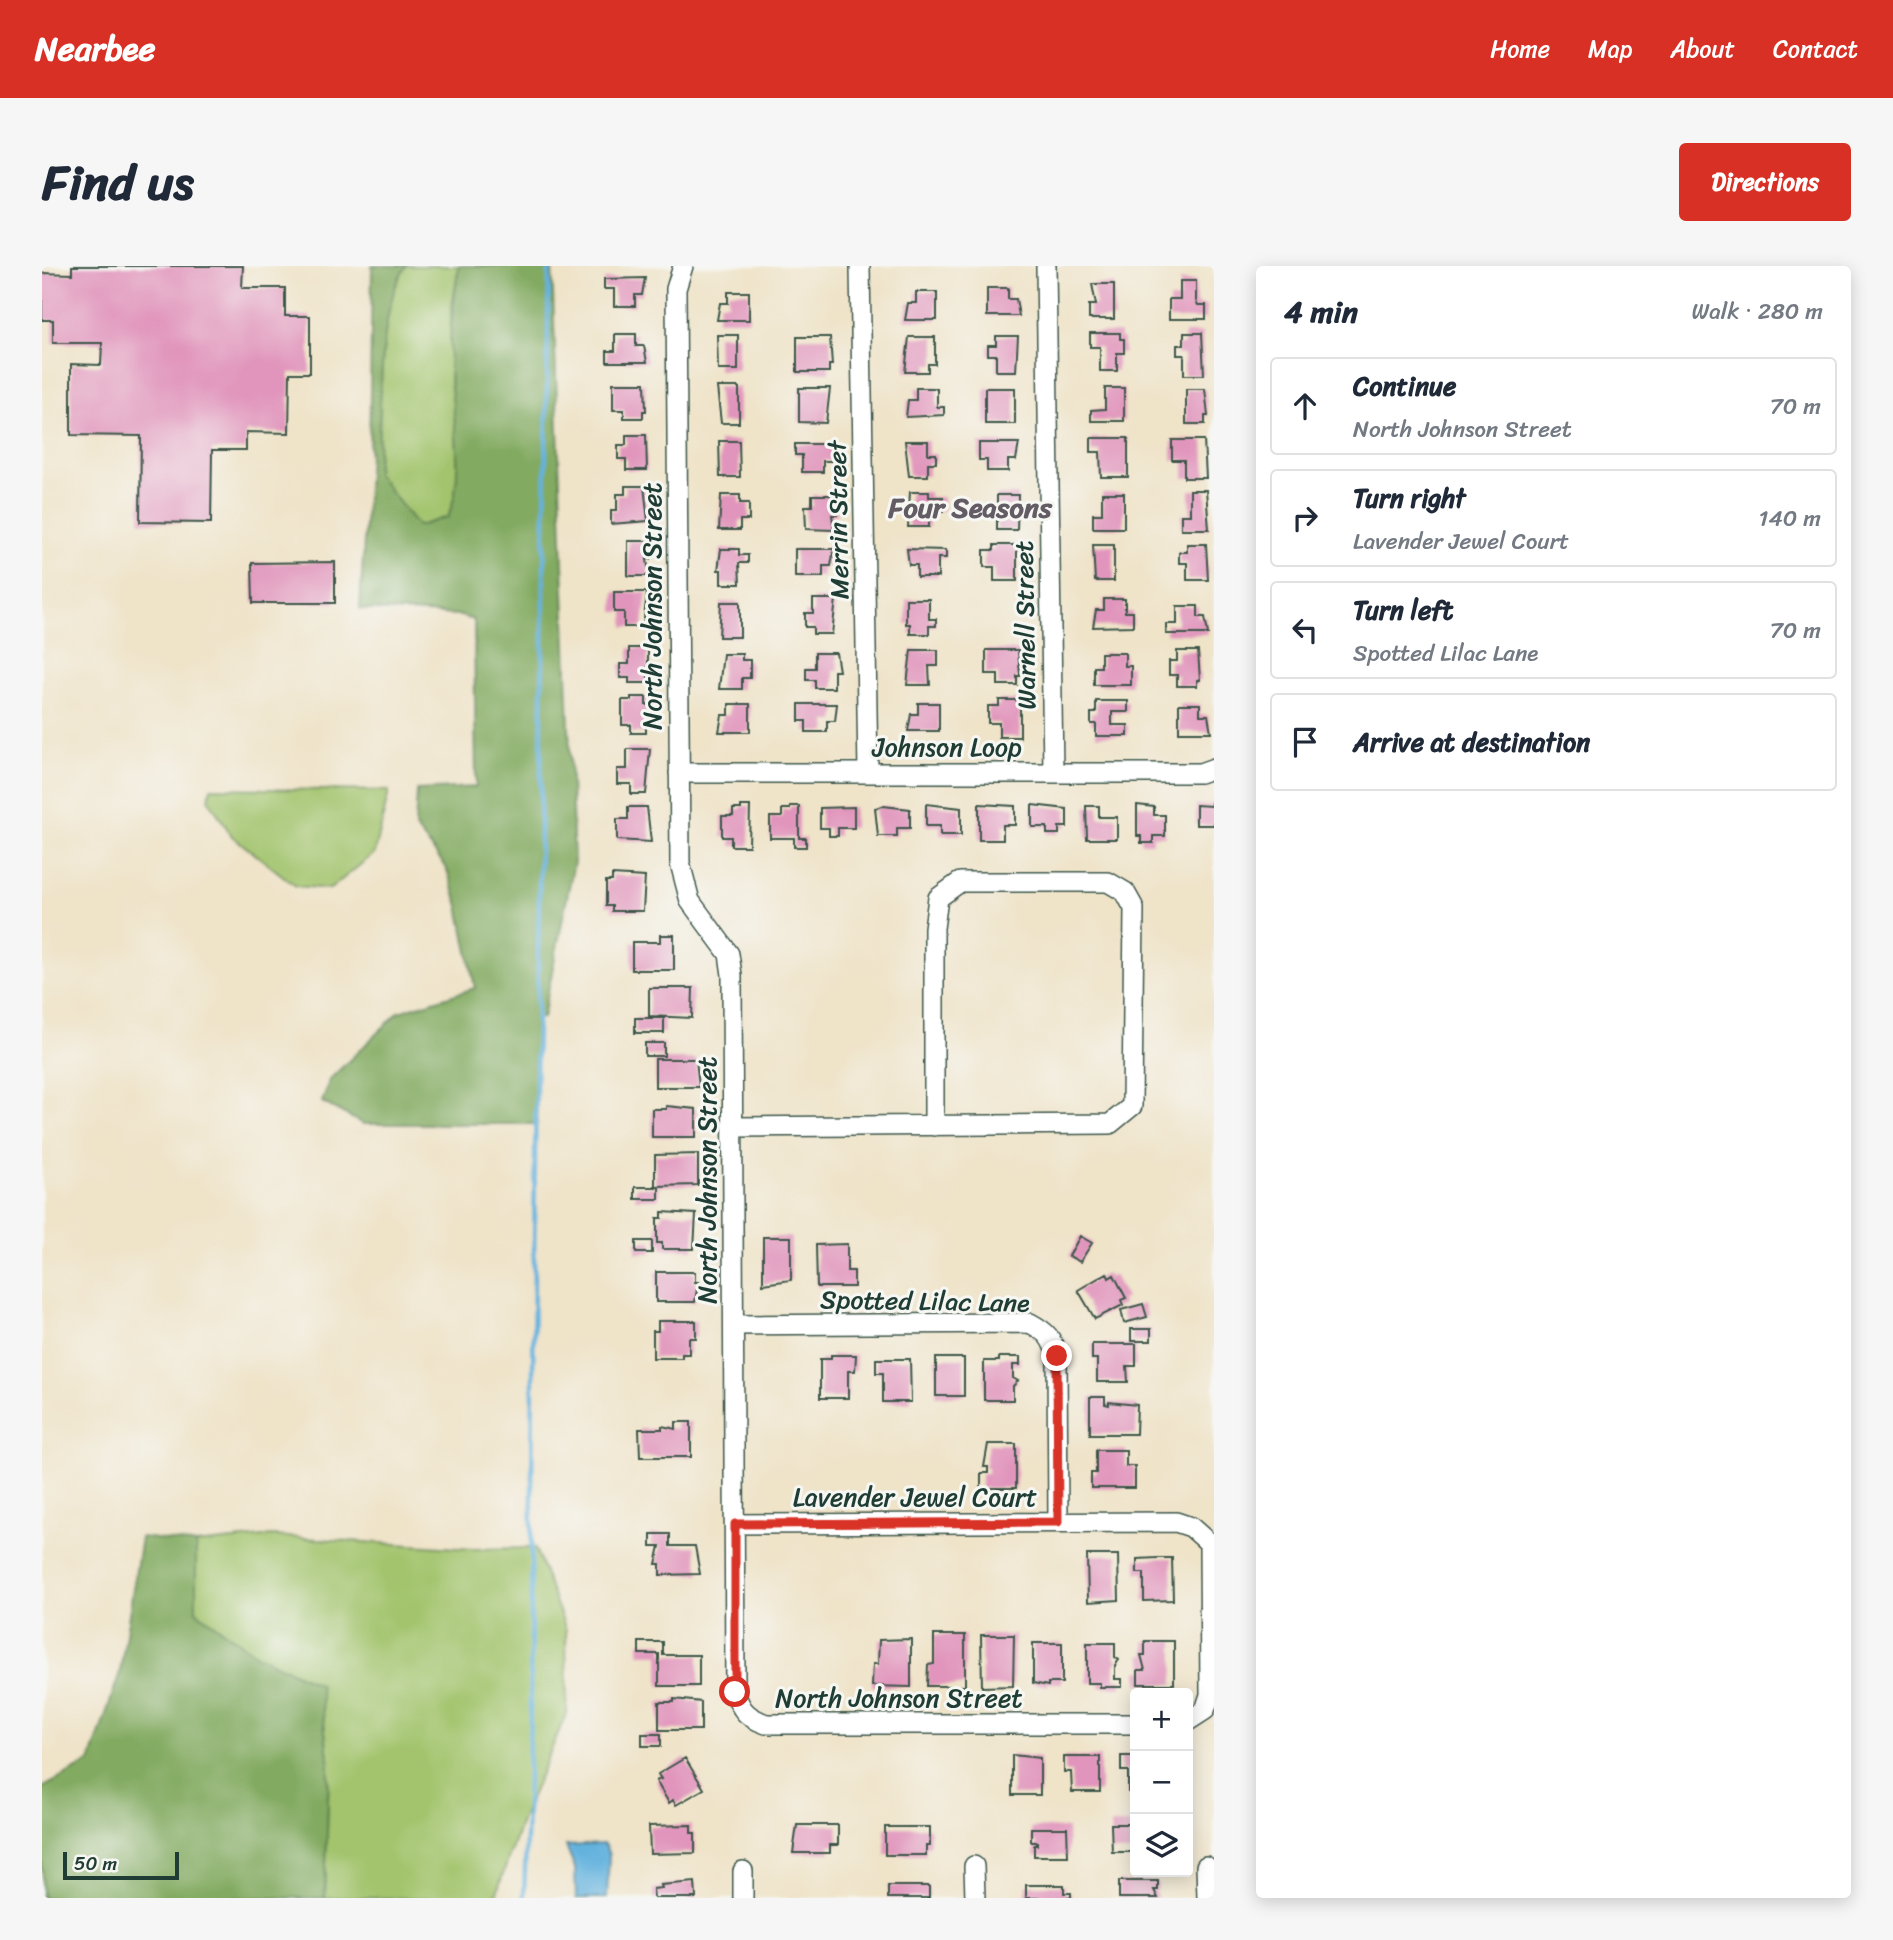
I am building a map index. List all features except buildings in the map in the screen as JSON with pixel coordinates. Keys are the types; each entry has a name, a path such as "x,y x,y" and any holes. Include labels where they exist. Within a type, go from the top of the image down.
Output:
{"street":[{"name":"North Johnson Street","path":"683,266 676,289 680,863 691,901 729,954 733,1127 735,1692 740,1707 749,1718 766,1724 1130,1724"},
{"name":"Merrin Street","path":"860,266 868,773"},
{"name":"Warnell Street","path":"1046,266 1053,773"},
{"name":"Johnson Loop","path":"679,773 1200,773 1214,768"},
{"path":"733,1127 934,1126 1110,1124 1132,1106 1134,908 1125,892 1108,882 960,882 938,898 934,928 934,1126"},
{"name":"Spotted Lilac Lane","path":"734,1325 1030,1324 1043,1330 1052,1339 1057,1356 1058,1522"},
{"name":"Lavender Jewel Court","path":"735,1524 1176,1522 1191,1527 1212,1543"},
{"path":"1193,1718 1205,1710 1210,1695 1212,1543"},
{"path":"975,1866 975,1898"},
{"path":"1206,1866 1207,1898"},
{"path":"743,1871 743,1898"}],"green space":[{"path":"372,266 406,266 396,285 385,336 376,473 418,526 448,517 456,485 457,451 450,340 459,266 552,266 574,862 543,1018 537,1018 537,1124 363,1124 322,1102 330,1079 399,1012 475,988 459,906 446,867 415,827 417,790 476,787 474,620 457,615 360,609 369,454"},
{"path":"406,266 459,266 451,312 450,382 456,420 458,493 448,517 417,527 376,473 385,336 396,285"},
{"path":"211,788 389,791 375,853 330,889 296,886 232,836 209,800"},
{"path":"272,1536 473,1549 535,1548 566,1630 567,1712 522,1818 495,1898 325,1898 329,1767 320,1685 258,1656 196,1611 196,1544"},
{"path":"141,1537 196,1544 196,1611 258,1656 320,1685 329,1767 325,1898 42,1898 42,1788 90,1762 120,1672"}],"water":[{"path":"604,1844 609,1855 607,1898 576,1898 575,1868 566,1846"}],"waterway":[{"path":"524,1898 530,1717 535,1152 549,266"}],"district":[{"name":"Four Seasons","path":"970,507"}],"route":[{"path":"735,1692 735,1524 1058,1522 1057,1356"}]}
